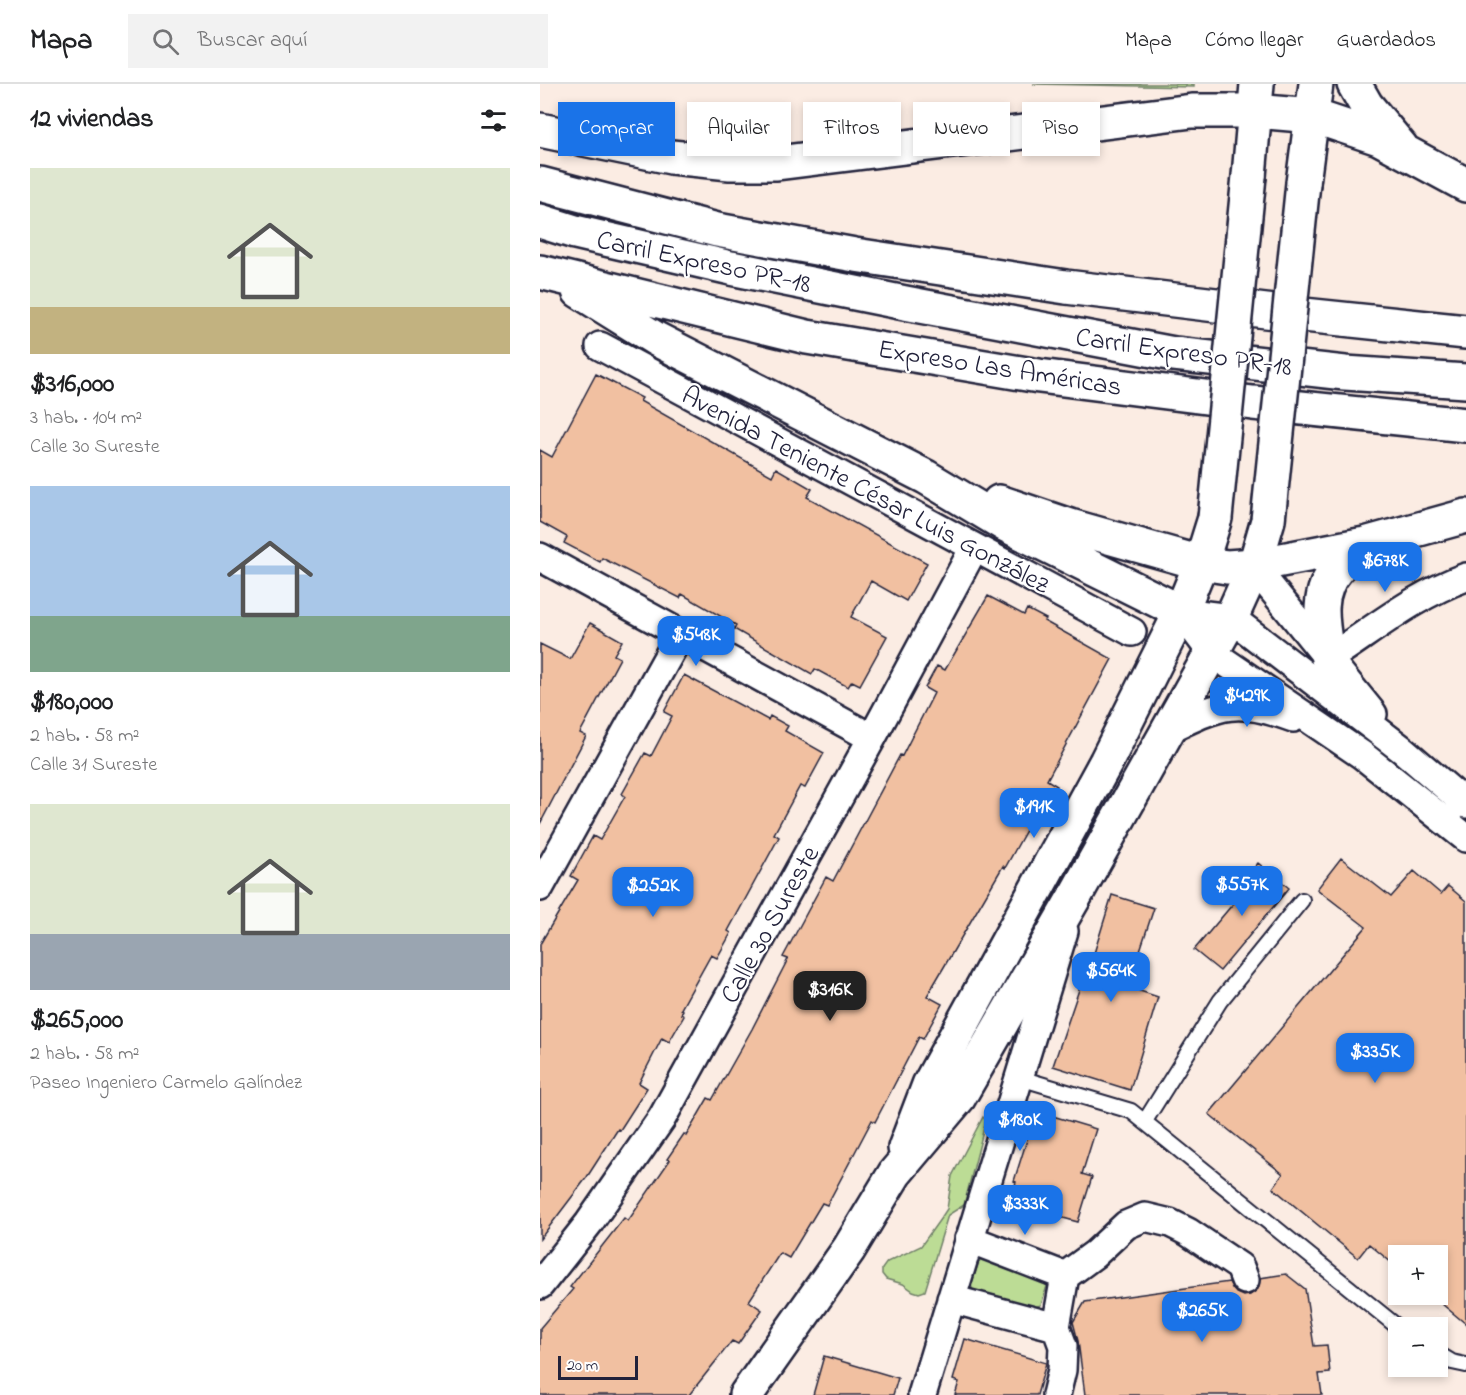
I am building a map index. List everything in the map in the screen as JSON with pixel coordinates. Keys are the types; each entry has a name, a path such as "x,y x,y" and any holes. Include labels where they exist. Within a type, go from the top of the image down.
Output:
{"main road":[{"path":"746,1395 849,1249 895,1173 959,1097 1212,653 1255,565 1268,520 1303,183 1316,84"},
{"path":"1354,84 1366,105 1406,153"},
{"path":"540,130 671,157 730,163 777,163 1192,111 1213,97 1256,98 1379,138 1466,185"},
{"path":"895,1173 929,1085 1106,762 1181,612 1201,563 1215,518 1256,98"},
{"path":"540,184 717,230 855,255 1066,287 1466,332"},
{"name":"Carril Expreso PR-18","path":"540,221 575,232 731,268 1174,354 1345,373 1466,381"},
{"path":"548,274 656,339 926,477 1006,525 1181,612"},
{"name":"Expreso Las Américas","path":"548,274 807,337 1038,376 1253,403 1466,426"},
{"name":"Carril Expreso PR-18","path":"905,303 1348,350 1466,367"},
{"path":"926,477 1070,526 1201,563 1227,567 1255,565 1365,544 1466,516"},
{"path":"1328,659 1321,600 1328,581 1337,568 1365,544"}],"street":[{"name":"Avenida Teniente César Luis González","path":"600,346 1132,632"},
{"name":"Calle 30 Sureste","path":"540,1285 589,1223 662,1118 873,738 974,548"},
{"path":"540,557 873,738"},
{"path":"1255,565 1267,583 1403,750"},
{"path":"1328,659 1401,609 1444,585 1466,577"},
{"path":"1181,612 1231,618 1403,750 1466,804"},
{"path":"1181,612 1212,653 1362,755 1466,838"},
{"path":"540,887 681,633"},
{"path":"1169,729 1209,710 1239,705 1261,707 1323,728"},
{"path":"922,1395 1075,896"},
{"path":"1056,1395 1062,1370 1064,1346 1056,1327 1065,1276 1095,1254 1126,1225 1144,1217 1170,1223 1188,1232 1240,1267 1245,1280"},
{"path":"969,1239 1065,1276"},
{"path":"951,1299 1056,1327"}],"lane":[{"path":"1145,1121 1220,1001 1302,900"},
{"path":"1020,1078 1131,1112 1145,1121 1388,1318"},
{"path":"1448,1360 1466,1365"}],"green space":[{"path":"1033,84 1194,84 1194,87"},
{"path":"983,1117 986,1120 964,1205 948,1215 925,1291 919,1293 903,1284 886,1279 882,1274 882,1269 887,1262 921,1246 947,1209 952,1176"},
{"path":"981,1256 1044,1283 1047,1286 1041,1305 1034,1307 973,1291 971,1285"}],"building":[{"path":"596,374 642,398 640,401 772,476 776,468 812,489 807,497 927,563 906,601 871,581 851,617 887,636 860,685 852,681 848,687 815,669 812,674 734,629 736,625 682,594 680,598 602,558 600,562 564,543 567,537 540,522 540,450 552,457"},
{"path":"988,596 1024,615 1027,609 1112,659 1047,780 1057,786 1033,827 1029,825 1005,868 1003,866 927,996 942,1004 923,1039 919,1037 875,1122 872,1120 827,1205 822,1203 789,1258 780,1253 749,1301 762,1310 738,1344 732,1341 689,1395 540,1395 540,1328 573,1289 570,1287 624,1218 628,1221 670,1160 667,1159 684,1134 686,1136 708,1098 712,1100 788,959 783,957 826,877 833,881 900,755 902,756 934,693 925,688 937,666 945,670"},
{"path":"590,623 622,641 614,655 620,658 580,733 586,736 540,824 540,644 570,659"},
{"path":"684,675 768,720 770,716 788,726 785,731 824,753 805,788 800,786 774,834 779,837 728,931 731,933 717,958 711,955 681,1009 683,1010 681,1014 684,1016 669,1042 662,1038 639,1083 647,1088 587,1177 540,1239 540,944 578,880 571,876 593,836 600,840 625,796 622,794 645,753 651,756 672,716 664,712"},
{"path":"1341,858 1391,897 1414,871 1441,894 1448,886 1466,901 1466,1324 1443,1305 1448,1305 1448,1245 1388,1245 1388,1260 1369,1244 1358,1258 1273,1188 1283,1174 1209,1114 1366,927 1317,889"},
{"path":"1258,863 1289,888 1220,971 1194,950 1243,892 1238,888"},
{"path":"1112,895 1154,908 1128,987 1158,997 1130,1090 1053,1066 1084,975 1087,976"},
{"path":"1036,1111 1096,1129 1082,1174 1092,1177 1078,1222 1056,1216 1058,1211 1012,1197 1016,1182 1014,1181"},
{"path":"1286,1274 1305,1289 1314,1346 1327,1345 1330,1373 1319,1374 1322,1395 1085,1395 1078,1341 1073,1322 1085,1302 1229,1282 1236,1293 1243,1296 1250,1295 1258,1289 1260,1278"},
{"path":"965,1339 1046,1363 1037,1395 955,1395 959,1382 953,1380"},
{"path":"824,1356 898,1378 893,1395 813,1395"}]}
